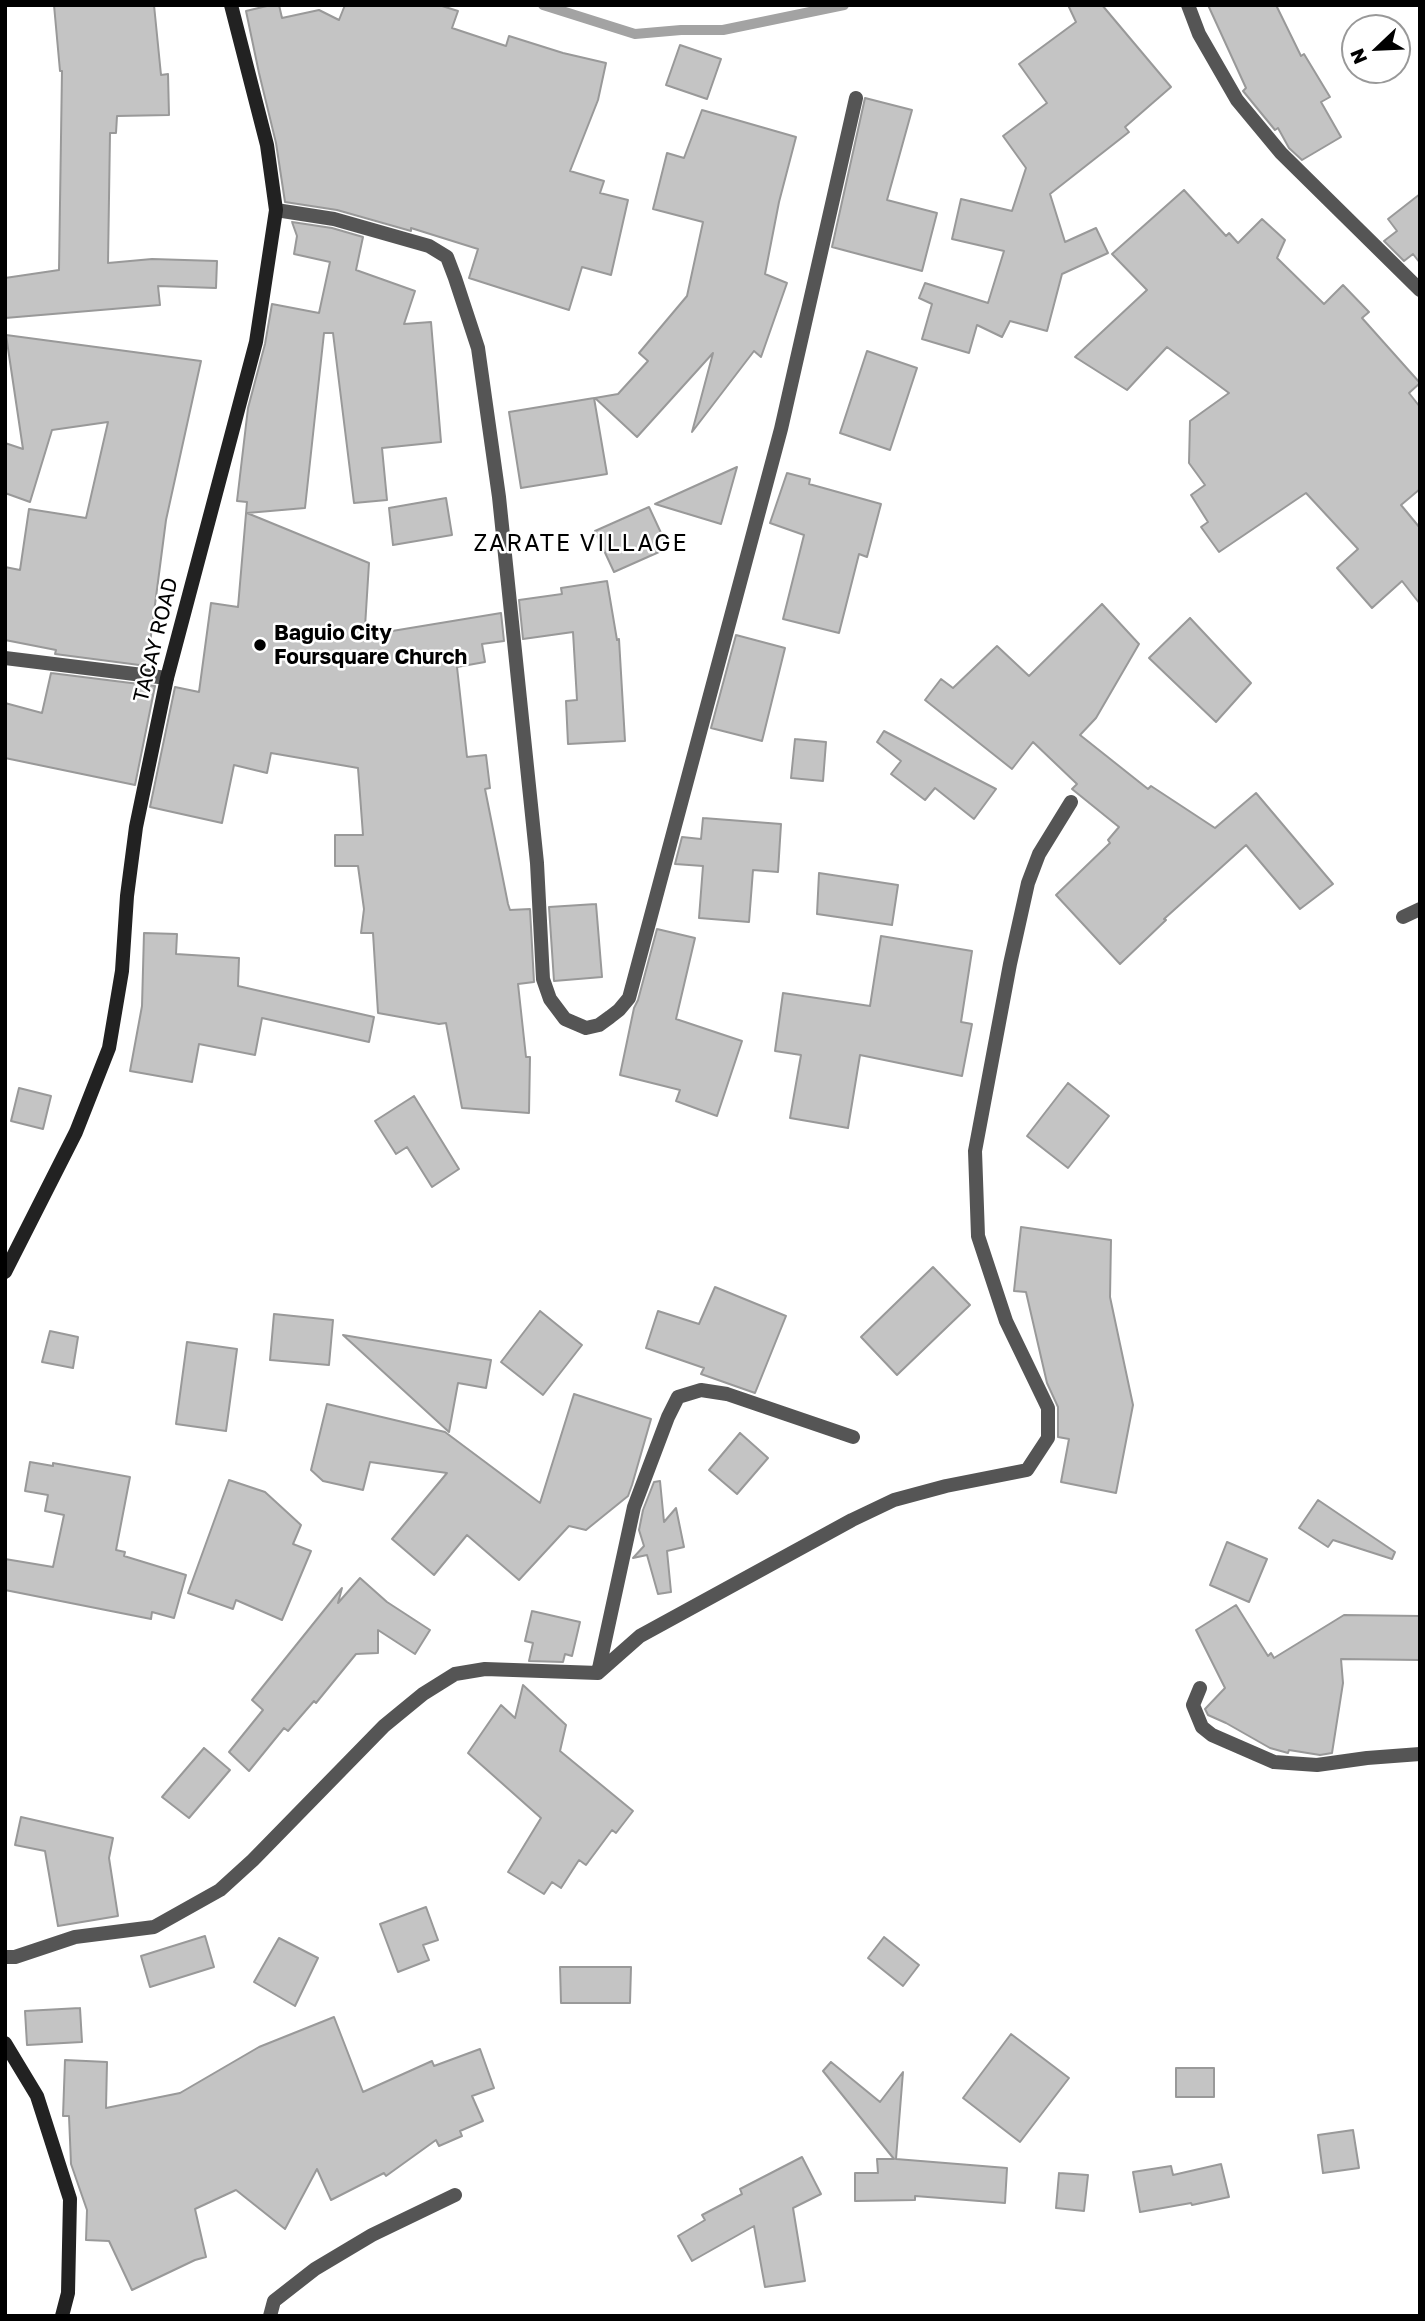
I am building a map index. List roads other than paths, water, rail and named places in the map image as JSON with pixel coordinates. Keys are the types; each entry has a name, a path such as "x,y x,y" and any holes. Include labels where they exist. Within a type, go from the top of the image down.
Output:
{"main road":[{"name":"TACAY ROAD","path":"5,1272 76,1132 110,1048 122,971 127,896 136,827 167,678 256,342 276,210 267,145 231,5"},
{"path":"5,2043 37,2096 71,2199 68,2292 62,2316"}],"street":[{"path":"1188,5 1199,34 1237,100 1281,153 1420,290"},
{"path":"276,210 334,219 429,246 447,257 455,278 478,348 499,497 535,849 543,979 550,999 565,1019 586,1028 599,1025 620,1010 629,998 782,429 856,98"},
{"path":"5,658 167,678"},
{"path":"5,1957 15,1957 75,1937 154,1927 220,1890 253,1860 384,1726 424,1694 455,1674 485,1669 598,1673 640,1636 852,1520 894,1500 1027,1470 1048,1438 1048,1408 1006,1321 978,1236 975,1151 1028,883 1039,854 1072,802"},
{"path":"1403,917 1420,909"},
{"path":"598,1673 634,1507 678,1397 701,1390 727,1394 853,1437"},
{"path":"1200,1688 1193,1706 1202,1727 1274,1762 1317,1765 1420,1754"},
{"path":"270,2316 274,2301 315,2269 372,2235 455,2195"}],"waterway":[{"path":"543,5 635,34 723,30 844,5"}],"place":[{"name":"Baguio City Foursquare Church","path":"260,645"}],"district":[{"name":"ZARATE VILLAGE","path":"581,544"}]}
